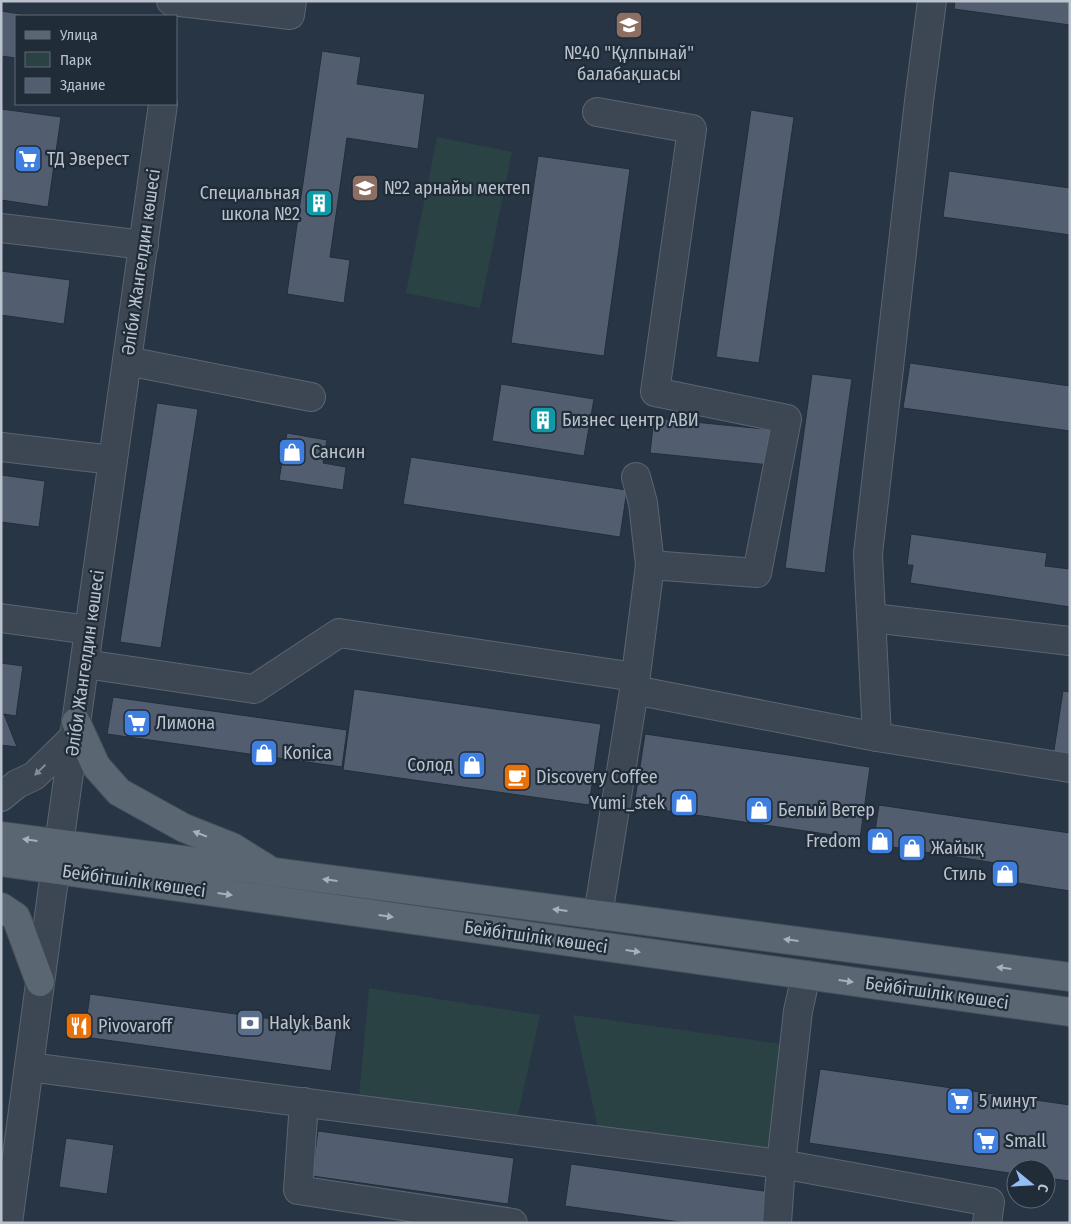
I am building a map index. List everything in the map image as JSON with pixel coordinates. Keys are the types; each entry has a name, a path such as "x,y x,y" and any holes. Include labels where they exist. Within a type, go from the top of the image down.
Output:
{"main road":[{"path":"75,729 96,766 119,792 184,828 232,847 274,872"},
{"name":"Бейбітшілік көшесі","path":"1,836 57,857 806,975 1070,1012"},
{"name":"Бейбітшілік көшесі","path":"1,862 57,857 274,872 1070,977"},
{"path":"1,907 16,917 40,982"},
{"path":"1031,972 1070,961"},
{"path":"1018,1005 1070,1024"}],"street":[{"path":"175,5 290,15 292,1"},
{"path":"877,737 868,554 932,1"},
{"name":"Әліби Жангелдин көшесі","path":"8,1223 9,1155 29,1067 163,105"},
{"path":"598,112 692,129 655,392 787,419 757,573 650,565"},
{"path":"1,228 144,245"},
{"path":"127,361 311,397"},
{"path":"1,447 113,460"},
{"path":"598,915 634,684 650,565 643,503 636,477"},
{"path":"1,618 89,630"},
{"path":"872,618 1070,641"},
{"path":"84,664 254,689 339,633 634,684 877,737 1070,768"},
{"path":"1,797 17,784 34,776 75,729"},
{"path":"777,1223 781,1164 798,1011 806,975"},
{"path":"29,1067 781,1164 990,1202 987,1223"},
{"path":"304,1102 298,1190 513,1223"}],"green space":[{"path":"437,137 512,152 480,308 406,293"},
{"path":"369,988 540,1015 517,1120 359,1096"},
{"path":"573,1015 782,1044 771,1151 598,1129"}],"building":[{"path":"955,1 1070,1 1070,25 954,9"},
{"path":"1,11 27,15 15,15 15,58 1,56"},
{"name":"Специальная школа №2","path":"322,51 361,57 357,84 425,94 418,149 347,138 330,257 350,260 344,303 287,294"},
{"name":"ТД Эверест","path":"1,109 61,117 48,207 1,200"},
{"path":"751,110 794,117 759,363 716,357"},
{"path":"538,156 630,169 604,356 511,343"},
{"path":"949,171 1070,188 1070,235 943,217"},
{"path":"1,271 70,280 64,324 1,315"},
{"path":"910,363 1070,386 1070,431 903,408"},
{"path":"812,374 852,379 825,573 785,568"},
{"name":"Бизнес центр АВИ","path":"501,384 594,399 584,456 492,441"},
{"path":"157,403 198,409 161,648 120,642"},
{"path":"654,418 774,430 770,465 650,453"},
{"path":"287,433 327,440 323,463 346,467 343,490 279,480"},
{"path":"411,457 627,490 620,537 403,504"},
{"path":"1,475 45,481 39,527 1,522"},
{"path":"911,534 1047,553 1045,566 1070,569 1070,607 910,583 913,565 907,565"},
{"path":"1,663 23,666 16,716 4,714 17,747 1,745"},
{"path":"354,689 601,724 589,805 343,770"},
{"path":"1063,691 1070,692 1070,760 1053,757"},
{"path":"113,697 347,730 342,767 107,734"},
{"path":"645,734 870,767 860,839 634,806"},
{"path":"879,805 1070,833 1070,891 999,880 1002,864 873,844"},
{"path":"90,994 337,1028 331,1071 84,1037"},
{"path":"820,1069 1070,1105 1070,1181 1056,1179 1056,1159 1006,1159 1006,1173 809,1143"},
{"path":"318,1131 514,1158 508,1204 312,1176"},
{"path":"66,1138 114,1145 107,1194 59,1187"},
{"path":"571,1164 771,1192 767,1223 687,1223 565,1206"}],"place":[{"name":"№40 \"Құлпынай\" балабақшасы","path":"629,25"},
{"name":"ТД Эверест","path":"28,159"},
{"name":"№2 арнайы мектеп","path":"365,188"},
{"name":"Специальная школа №2","path":"319,203"},
{"name":"Бизнес центр АВИ","path":"543,420"},
{"name":"Сансин","path":"292,452"},
{"name":"Лимона","path":"137,723"},
{"name":"Konica","path":"264,753"},
{"name":"Солод","path":"472,765"},
{"name":"Discovery Coffee","path":"517,777"},
{"name":"Yumi_stek","path":"684,803"},
{"name":"Белый Ветер","path":"759,810"},
{"name":"Fredom","path":"880,841"},
{"name":"Жайық","path":"912,848"},
{"name":"Стиль","path":"1005,874"},
{"name":"Halyk Bank","path":"250,1023"},
{"name":"Pivovaroff","path":"79,1026"},
{"name":"5 минут","path":"960,1101"},
{"name":"Small","path":"986,1141"}]}
